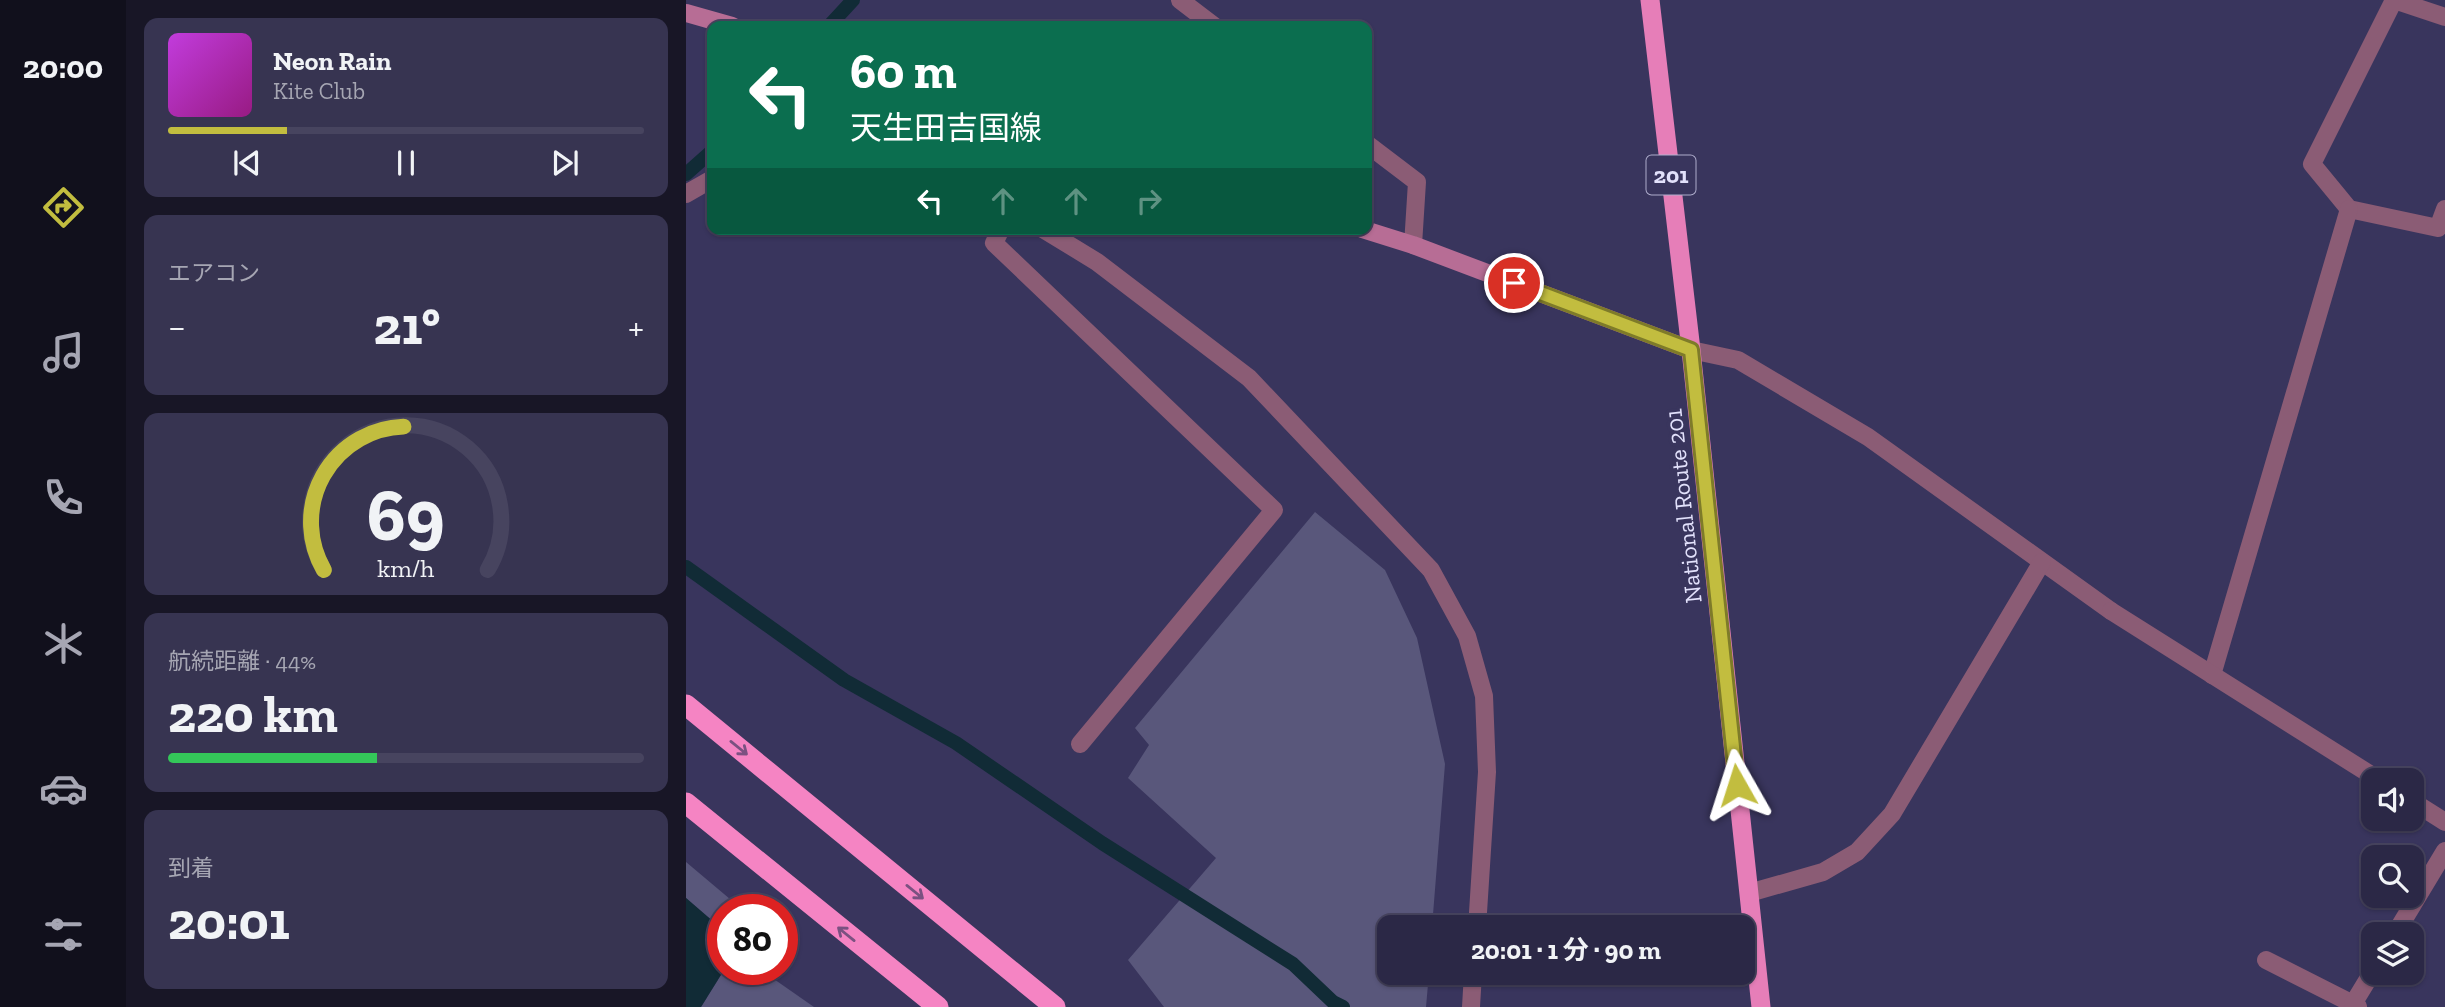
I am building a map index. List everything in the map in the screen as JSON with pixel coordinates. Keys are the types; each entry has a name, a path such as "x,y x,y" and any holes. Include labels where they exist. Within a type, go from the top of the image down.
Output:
{"highway":[{"name":"National Route 201","path":"1650,0 1691,350 1761,1007"},
{"path":"686,705 1055,1007"},
{"path":"686,803 938,1007"}],"main road":[{"path":"686,13 714,21"},
{"path":"1372,232 1413,245 1691,350"}],"street":[{"path":"1180,0 1207,21"},
{"path":"2445,17 2394,0 2312,164 2349,209 2438,228 2445,209"},
{"path":"1372,148 1417,182 1413,245"},
{"path":"686,194 707,182"},
{"path":"2212,675 2349,209"},
{"path":"998,235 994,243 1274,510 1080,744"},
{"path":"1053,235 1097,262 1249,378 1432,570 1467,636 1485,696 1487,772 1478,915"},
{"path":"1691,350 1738,360 1868,437 2111,611 2361,769"},
{"path":"1749,894 1823,872 1857,852 1892,814 2042,562"},
{"path":"2424,809 2445,822"},
{"path":"2402,922 2445,851"},
{"path":"2266,960 2356,1006 2366,985"},
{"path":"1471,1007 1473,985"}],"shaded area":[{"path":"1315,512 1385,570 1417,638 1445,764 1433,915 1377,915 1377,985 1428,985 1426,1007 1164,1007 1128,960 1216,858 1128,778 1149,745 1135,728"},
{"path":"686,862 724,894 707,894 707,916 686,898"},
{"path":"715,985 782,985 814,1007 701,1007"}],"water":[{"path":"686,898 707,916 707,985 715,985 701,1007 686,1007"}],"waterway":[{"path":"834,21 853,0"},
{"path":"686,174 707,155"},
{"path":"686,567 844,680 956,743 1102,843 1293,964 1333,1002 1343,1007"}],"route":[{"path":"1514,283 1691,350 1737,785"}]}
